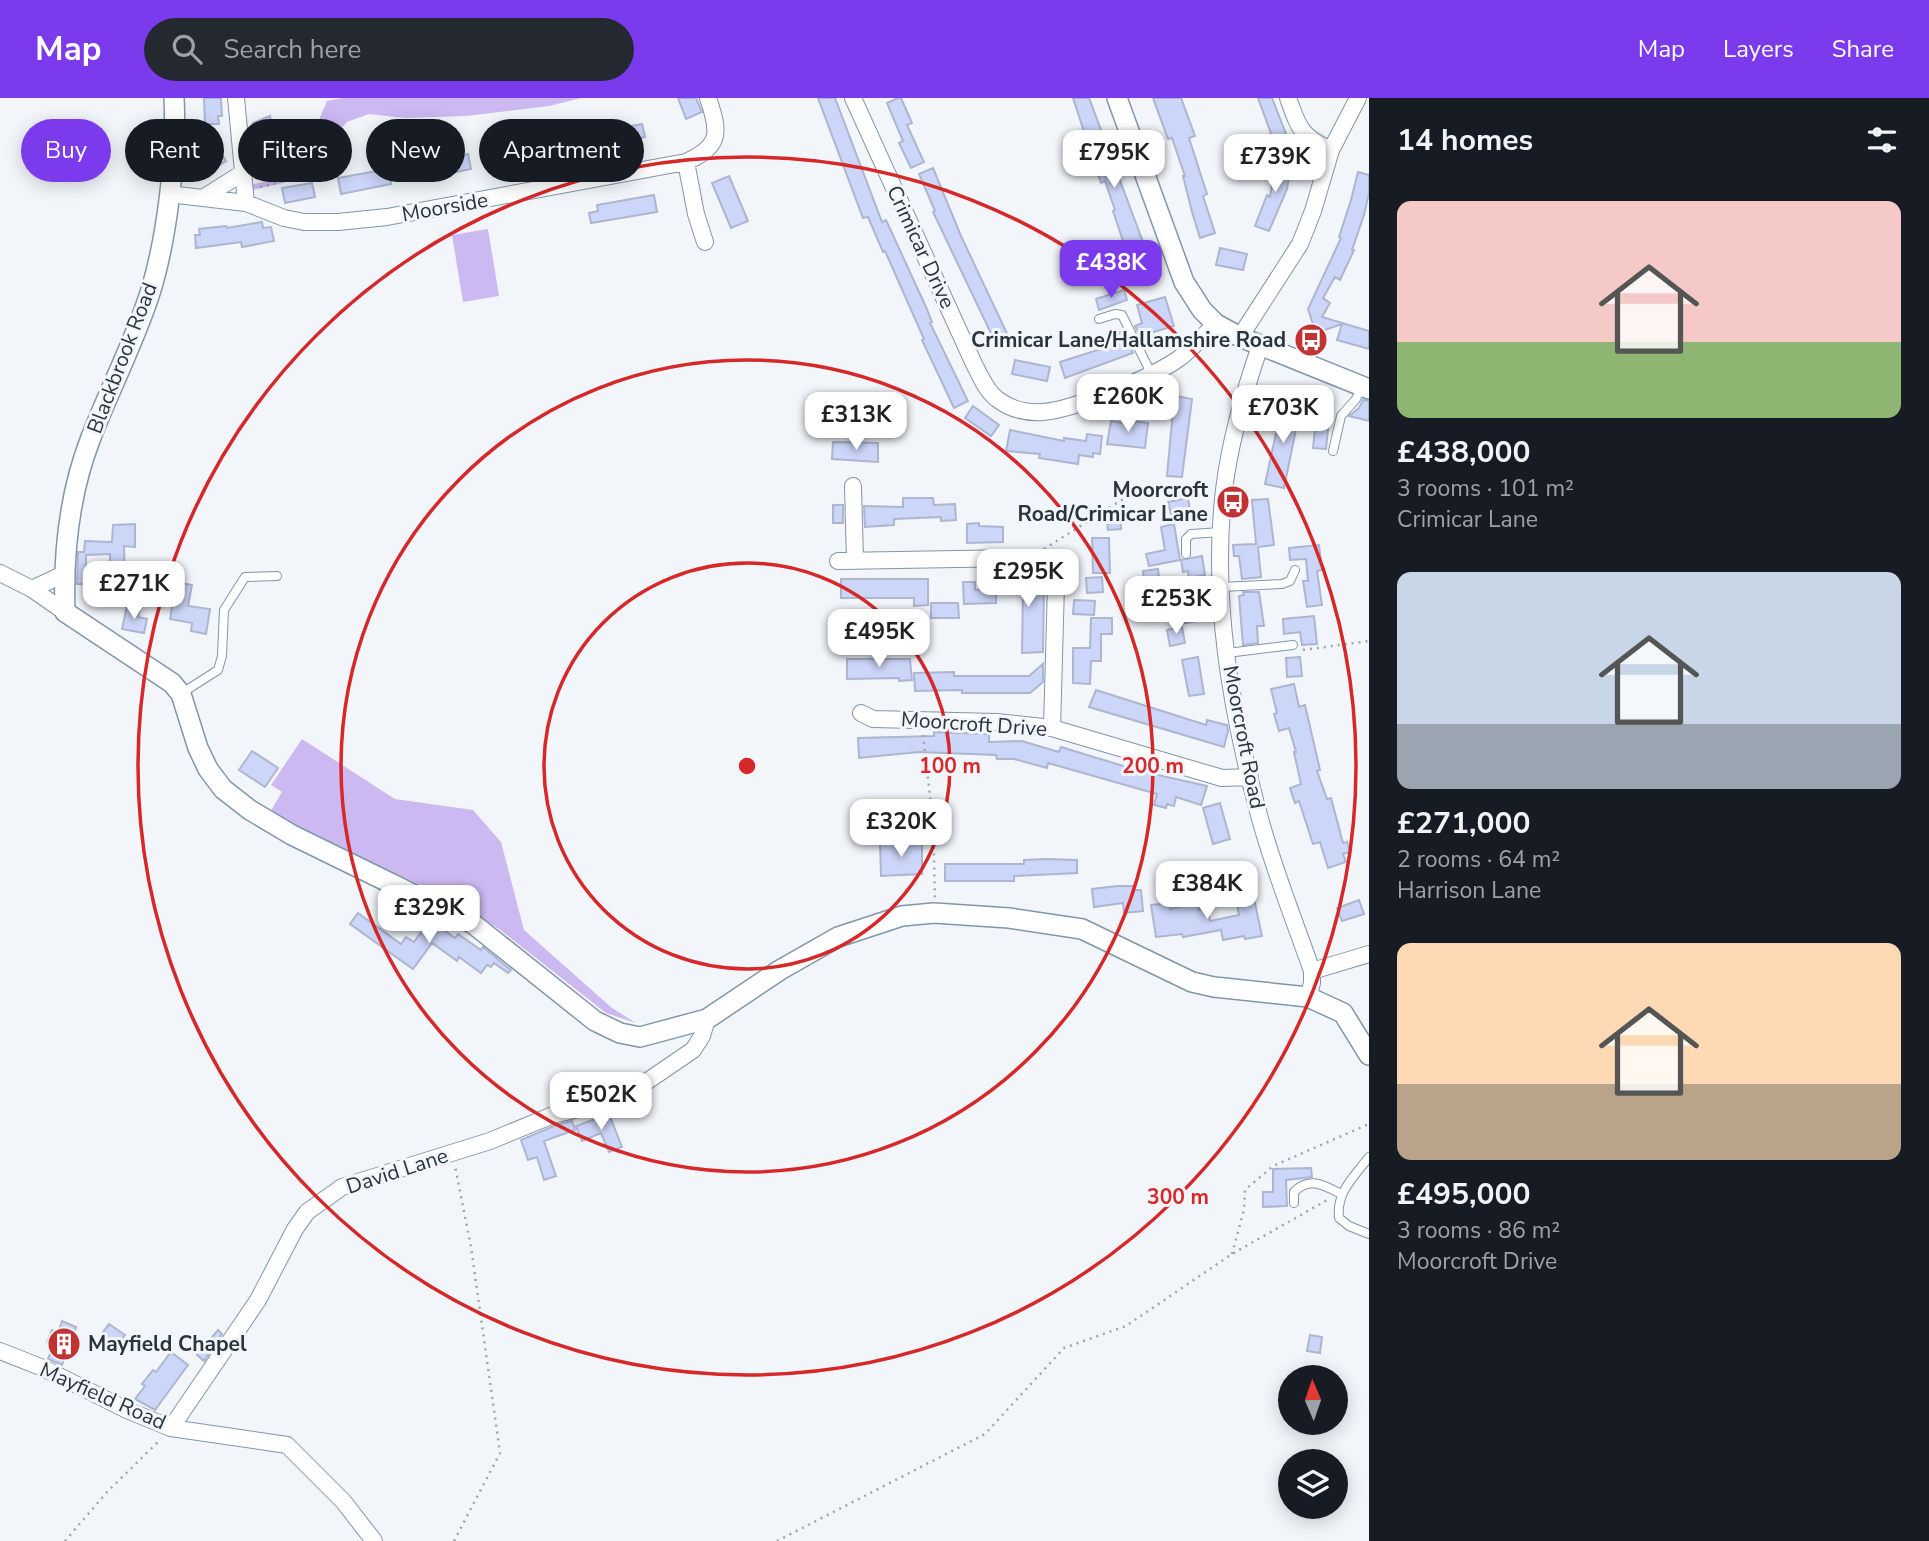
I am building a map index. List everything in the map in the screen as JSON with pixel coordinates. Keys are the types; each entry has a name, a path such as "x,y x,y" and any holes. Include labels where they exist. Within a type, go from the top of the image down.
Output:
{"street":[{"name":"Blackbrook Road","path":"65,612 64,574 70,516 79,475 90,440 151,291 169,194 174,98"},
{"path":"236,98 238,131"},
{"name":"Moorside","path":"169,194 246,196 284,218 304,222 387,217 686,162 704,153 712,144 716,131 708,98"},
{"name":"Crimicar Drive","path":"853,98 974,363 995,398 1009,406 1045,412 1098,396 1152,375 1180,358 1216,324"},
{"path":"1117,98 1184,282 1202,310 1216,324 1240,337 1365,388"},
{"path":"1288,98 1303,134 1311,141 1331,150"},
{"path":"1240,337 1300,244 1331,150 1358,98"},
{"path":"686,162 696,214 705,242"},
{"path":"206,196 238,176"},
{"path":"245,182 246,196"},
{"name":"Moorcroft Road","path":"1259,346 1242,398 1224,489 1221,583 1236,714 1260,817 1311,971 1312,983 1308,997"},
{"path":"853,486 855,561"},
{"path":"838,561 1034,558 1045,563 1056,585 1052,728"},
{"path":"0,573 32,589 172,683 181,694 198,748 208,769 223,789 250,810 292,835 472,923 595,1021 620,1033 640,1037 707,1019 780,970 838,937 902,916 934,913 1009,918 1082,929 1192,982 1214,987 1308,997 1343,1013 1369,1055"},
{"path":"32,589 64,574"},
{"name":"Moorcroft Drive","path":"862,713 873,719 997,722 1052,728 1222,778 1250,777"},
{"path":"1311,971 1369,954"},
{"name":"David Lane","path":"171,1428 258,1300 295,1229 307,1212 324,1197 342,1187 490,1141 533,1121 627,1095 693,1050 702,1036 707,1019"},
{"name":"Mayfield Road","path":"0,1351 43,1368 127,1410 171,1428 287,1445 343,1501 374,1541"}],"lane":[{"path":"1099,319 1122,314 1152,375"},
{"path":"1333,451 1340,416 1365,388"},
{"path":"1186,554 1186,538 1191,534 1221,532"},
{"path":"1183,586 1221,583 1282,584 1290,581 1294,570"},
{"path":"181,694 218,670 222,656 224,610 245,577 277,576"},
{"path":"1227,653 1293,645"},
{"path":"1369,1157 1338,1193 1337,1206 1339,1218 1349,1227 1369,1234"},
{"path":"1294,1203 1294,1192 1306,1183 1320,1183 1338,1193"}],"path":[{"path":"246,196 284,182"},
{"path":"1034,558 1045,548 1128,496 1176,485 1224,489"},
{"path":"922,719 933,822 934,913"},
{"path":"1232,1254 1244,1210 1245,1190 1273,1166 1369,1124"},
{"path":"453,1153 471,1247 500,1453 454,1541"},
{"path":"777,1541 985,1434 1064,1348 1126,1326 1232,1254 1338,1193"},
{"path":"65,1541 107,1492 171,1428"}],"shaded area":[{"path":"343,98 582,98 549,106 466,116 405,118 369,114 352,120 319,119 327,101"},
{"path":"264,182 287,182 253,190 253,184"},
{"path":"488,229 499,296 463,302 452,235"},
{"path":"302,739 395,799 473,810 501,842 524,930 612,1008 636,1023 606,1013 499,929 446,896 313,837 270,812 282,792 271,785"}],"building":[{"path":"204,98 221,98 222,116 218,116 218,119 205,119"},
{"path":"678,98 696,98 702,112 686,119"},
{"path":"818,98 835,98 882,222 886,220 926,307 932,322 930,323 968,401 954,408 885,251 883,252 868,217 863,218"},
{"path":"901,98 912,123 907,125 924,162 911,168 899,143 903,141 887,103"},
{"path":"1073,98 1089,98 1155,274 1136,280 1105,181 1101,183"},
{"path":"1153,98 1181,98 1195,136 1189,138 1207,194 1203,196 1215,233 1200,238 1185,176 1172,138 1168,139"},
{"path":"1258,98 1272,98 1286,134 1273,139"},
{"path":"468,154 471,169 465,170 465,155"},
{"path":"1276,158 1292,161 1287,189 1269,231 1255,226 1267,195 1270,197"},
{"path":"933,168 961,236 1010,340 997,346 933,212 935,211 919,174"},
{"path":"1358,172 1369,175 1369,193 1364,215 1354,250 1340,280 1335,277 1323,298 1330,303 1322,317 1369,331 1369,349 1337,340 1342,324 1316,333 1308,309 1341,238 1339,237"},
{"path":"366,173 366,182 391,184 341,194 339,182 352,182 352,175"},
{"path":"729,176 748,221 731,228 712,183"},
{"path":"312,183 315,197 285,203 282,188"},
{"path":"654,195 657,212 591,223 589,213 598,211 597,205"},
{"path":"262,222 263,228 271,227 274,241 242,247 241,242 196,248 195,235 200,235 199,229"},
{"path":"1220,248 1247,254 1243,270 1216,265"},
{"path":"1124,290 1127,300 1099,310 1096,299"},
{"path":"1165,297 1174,326 1140,336 1135,326 1142,323 1137,305"},
{"path":"1123,331 1133,353 1065,378 1060,362 1101,349 1098,342"},
{"path":"1015,360 1050,367 1047,381 1012,374"},
{"path":"1176,396 1192,399 1182,477 1167,476 1173,410 1168,410 1169,399 1175,400"},
{"path":"1318,399 1331,400 1326,449 1313,448"},
{"path":"1363,400 1369,401 1369,421 1349,416 1359,408"},
{"path":"1283,401 1301,405 1284,488 1265,484"},
{"path":"973,406 999,425 991,436 965,418"},
{"path":"1111,421 1148,423 1145,448 1107,444"},
{"path":"1010,430 1064,441 1064,438 1086,441 1087,434 1102,436 1100,454 1093,453 1093,457 1079,455 1078,464 1039,458 1040,454 1006,451"},
{"path":"833,442 878,443 878,462 832,459"},
{"path":"903,498 933,498 934,505 955,504 956,520 941,521 941,517 894,519 894,525 865,527 864,506 903,507"},
{"path":"1188,498 1190,510 1171,514 1168,502"},
{"path":"1268,499 1274,545 1258,547 1261,577 1242,579 1239,556 1234,556 1233,545 1256,544 1252,500"},
{"path":"833,505 843,505 843,523 833,523"},
{"path":"1120,509 1121,529 1108,530 1106,510"},
{"path":"979,523 979,526 1003,527 1003,542 967,543 967,524"},
{"path":"135,524 135,547 124,546 125,586 110,585 110,554 86,555 86,584 77,584 78,552 84,552 85,541 112,542 113,525"},
{"path":"1174,524 1180,560 1149,566 1146,554 1165,550 1161,527"},
{"path":"1092,538 1109,538 1110,573 1093,573"},
{"path":"1319,545 1322,570 1317,571 1322,605 1307,607 1303,581 1308,581 1306,559 1290,560 1289,548"},
{"path":"1202,556 1205,575 1189,578 1188,571 1183,572 1181,560"},
{"path":"1001,569 1014,569 1014,579 1041,578 1044,583 1043,652 1022,653 1023,591 1001,591"},
{"path":"1158,569 1161,595 1146,597 1143,571"},
{"path":"1102,577 1103,592 1087,593 1086,578"},
{"path":"841,579 928,579 928,605 914,606 914,598 841,598"},
{"path":"176,582 192,585 188,606 210,609 206,634 191,631 192,623 170,619"},
{"path":"963,582 975,582 975,590 996,589 996,603 964,604"},
{"path":"1207,588 1209,599 1193,601 1192,591"},
{"path":"1243,592 1259,592 1264,626 1257,626 1258,643 1243,645 1239,596 1244,595"},
{"path":"1074,600 1095,601 1094,615 1073,614"},
{"path":"931,603 958,603 959,618 931,618"},
{"path":"127,606 140,609 138,617 147,619 144,633 122,629"},
{"path":"1196,607 1198,621 1179,624 1177,610"},
{"path":"1314,616 1317,644 1302,645 1300,632 1284,634 1283,619"},
{"path":"1091,618 1112,618 1112,634 1101,634 1101,661 1091,661 1090,684 1073,683 1073,648 1090,648"},
{"path":"1182,627 1185,643 1170,646 1167,630"},
{"path":"1198,657 1204,694 1189,696 1182,660"},
{"path":"1300,657 1302,676 1287,677 1286,658"},
{"path":"847,659 910,659 912,680 847,679"},
{"path":"1043,664 1043,682 1030,693 915,691 914,673 1029,676"},
{"path":"1294,684 1299,707 1305,705 1320,770 1317,771 1327,799 1331,798 1343,843 1347,842 1350,852 1343,854 1346,862 1328,868 1320,842 1313,844 1299,801 1295,803 1290,788 1301,784 1296,752 1289,728 1279,731 1274,714 1277,713 1271,689"},
{"path":"1096,690 1206,725 1207,720 1227,725 1224,747 1089,707"},
{"path":"934,732 989,734 989,742 1022,741 1059,752 1061,747 1140,771 1207,786 1201,805 1176,797 1174,806 1167,804 1166,808 1154,805 1157,794 1048,763 1047,768 1014,759 997,759 996,755 919,752 859,758 858,738 934,736"},
{"path":"252,751 278,768 265,787 239,770"},
{"path":"1220,803 1230,839 1213,844 1203,808"},
{"path":"880,843 922,844 922,874 881,876"},
{"path":"1024,860 1077,860 1077,873 1014,876 1014,881 945,881 945,864 1024,864"},
{"path":"1134,886 1134,890 1141,890 1143,911 1124,913 1123,903 1094,907 1092,889"},
{"path":"1253,894 1262,936 1223,940 1221,930 1183,937 1182,934 1156,937 1151,905 1170,903 1170,909 1197,902 1199,910 1208,908 1210,921 1239,915 1236,898"},
{"path":"1359,900 1364,914 1342,921 1337,908"},
{"path":"358,913 401,944 406,937 414,942 430,920 455,938 458,934 481,950 483,947 511,970 508,973 494,963 491,967 487,965 481,973 459,957 457,961 432,943 413,969 350,924"},
{"path":"609,1114 622,1147 609,1152 601,1133 582,1141 576,1126"},
{"path":"572,1121 575,1130 544,1141 556,1176 544,1180 537,1157 528,1160 521,1140"},
{"path":"1311,1168 1312,1177 1286,1180 1287,1206 1263,1207 1263,1192 1273,1192 1273,1169"},
{"name":"Mayfield Chapel","path":"62,1321 76,1327 62,1365 48,1359 53,1345 47,1342 52,1330 58,1333"},
{"path":"109,1324 125,1335 116,1347 101,1335"},
{"path":"218,1330 222,1334 204,1361 197,1355"},
{"path":"1310,1335 1322,1337 1320,1353 1307,1351"},
{"path":"171,1352 188,1365 155,1410 135,1399 145,1386 142,1384 153,1370 156,1372"}],"place":[{"name":"Crimicar Lane/Hallamshire Road","path":"1311,340"},
{"name":"Moorcroft Road/Crimicar Lane","path":"1233,502"},
{"name":"Mayfield Chapel","path":"64,1344"}]}
